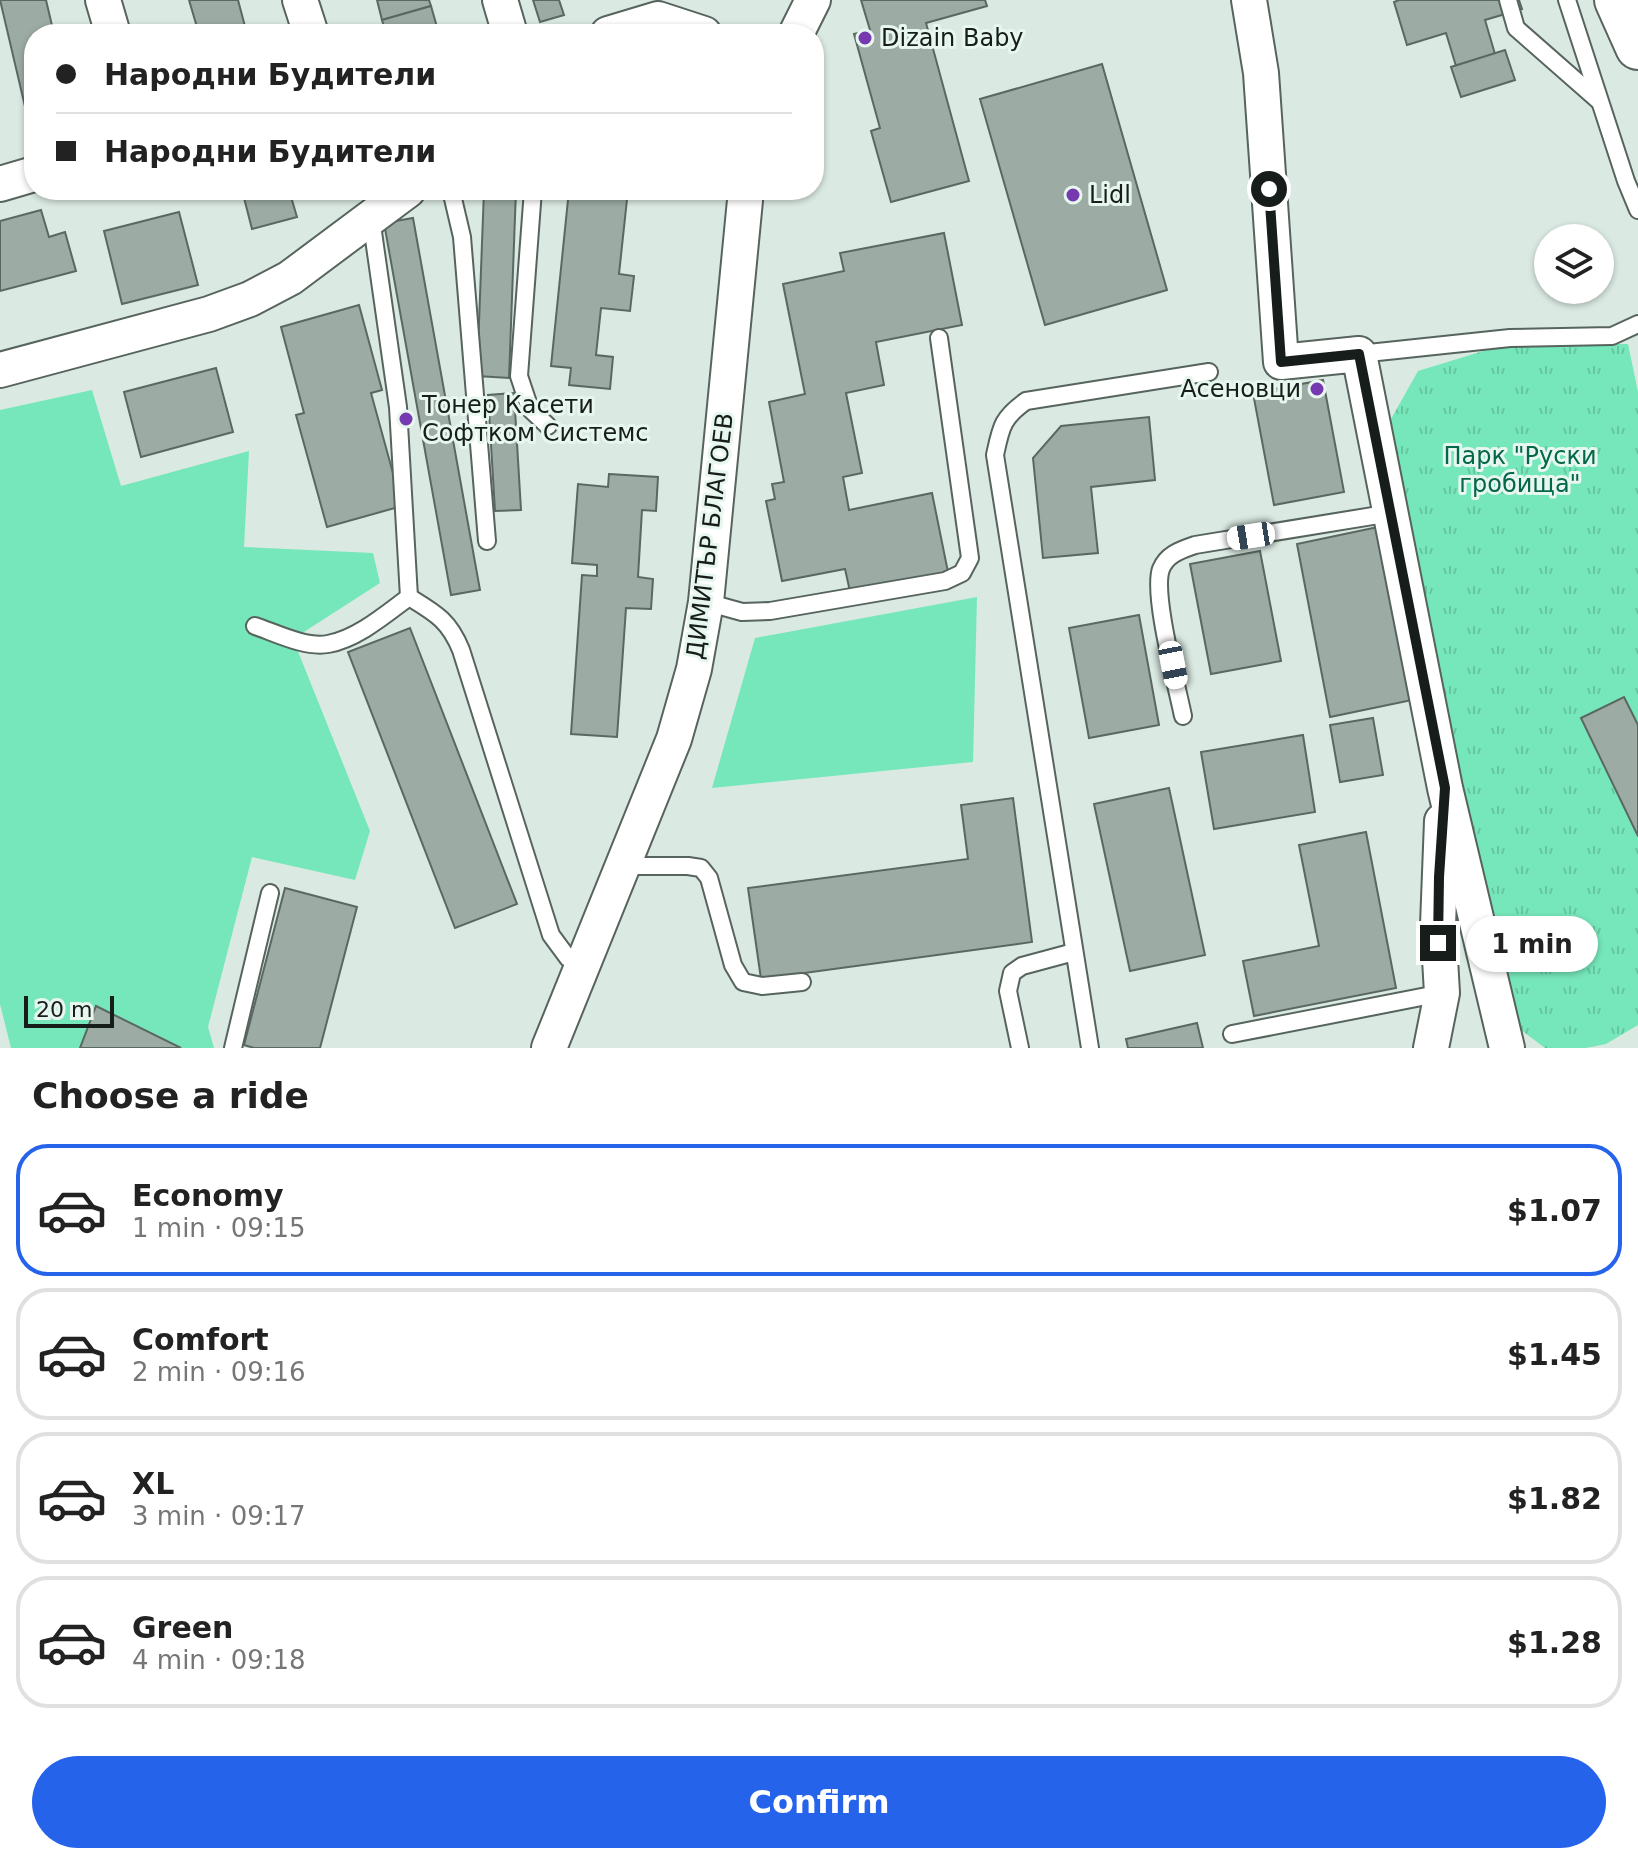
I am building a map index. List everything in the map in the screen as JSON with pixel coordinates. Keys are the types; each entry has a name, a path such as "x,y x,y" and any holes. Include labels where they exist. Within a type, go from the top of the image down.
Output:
{"main road":[{"path":"1617,0 1638,47"}],"street":[{"path":"103,0 110,24"},
{"path":"300,0 308,24"},
{"path":"500,0 507,24"},
{"path":"801,24 813,0"},
{"path":"1249,0 1261,73 1281,362 1359,354 1445,788 1507,1048"},
{"path":"641,24 658,19 685,23"},
{"path":"0,184 24,177"},
{"name":"ДИМИТЪР БЛАГОЕВ","path":"549,1048 674,739 694,669 706,602 745,200"},
{"path":"0,370 209,314 250,299 290,278 367,204"},
{"path":"1445,788 1438,925 1442,993 1453,1048"},
{"path":"1431,1048 1442,993"}],"lane":[{"path":"1508,0 1516,28 1599,101"},
{"path":"1567,0 1638,210"},
{"path":"453,200 462,237 487,541"},
{"path":"532,200 519,376 530,409 548,426"},
{"path":"367,204 398,407 409,597"},
{"path":"1359,354 1510,338 1612,336 1638,324"},
{"path":"706,602 742,612 770,611 945,581 962,573 970,558 939,338"},
{"path":"1090,1048 995,455 1000,432 1009,413 1026,401 1209,372"},
{"path":"1183,716 1158,589 1161,568 1171,554 1195,545 1391,513"},
{"path":"255,626 311,643 326,644 374,622 409,597"},
{"path":"409,597 440,617 453,630 551,935 568,958 583,967"},
{"path":"622,866 701,868 709,878 733,965 743,982 762,986 802,982"},
{"path":"233,1048 270,893"},
{"path":"1020,1048 1008,991 1012,973 1022,966 1074,952"},
{"path":"1232,1034 1442,993"}],"green space":[{"name":"Парк \"Руски гробища\"","path":"1506,344 1628,344 1638,392 1638,1025 1606,1044 1586,1048 1545,1048 1521,1030 1499,957 1454,756 1391,419 1418,371"},
{"path":"92,390 121,486 249,451 244,547 373,553 380,583 293,639 370,831 355,880 252,857 208,1027 214,1048 11,1048 0,1004 0,410"},
{"path":"977,597 973,762 712,788 755,638"}],"building":[{"path":"0,0 46,0 52,24 24,24 24,102"},
{"path":"189,0 238,0 244,24 196,24"},
{"path":"377,0 429,0 431,6 382,20"},
{"path":"533,0 559,0 564,15 540,22"},
{"path":"861,0 985,0 987,6 926,23 969,181 891,202 871,131 880,128 854,34 870,30"},
{"path":"1519,0 1522,9 1485,20 1495,54 1456,66 1446,33 1407,45 1394,2"},
{"path":"431,6 436,24 383,24 382,20"},
{"path":"1505,50 1515,80 1461,97 1451,67"},
{"name":"Lidl","path":"1102,64 1167,290 1045,325 980,99"},
{"path":"245,200 292,200 297,217 252,229"},
{"path":"484,200 516,200 509,378 477,376"},
{"path":"568,200 627,200 619,274 634,276 630,311 601,308 596,355 613,357 610,389 569,385 571,368 551,366"},
{"path":"41,210 49,237 65,232 76,271 0,291 0,221"},
{"path":"179,212 198,285 122,304 104,231"},
{"path":"413,218 480,590 451,595 384,223"},
{"path":"944,233 962,325 876,342 884,385 846,393 862,473 843,477 849,510 932,493 949,577 851,596 845,569 782,581 766,501 775,499 772,484 784,482 769,402 805,394 783,284 844,271 840,253"},
{"path":"359,305 382,390 371,393 402,506 327,527 296,415 304,413 281,327"},
{"path":"216,368 233,432 141,457 124,392"},
{"path":"1323,380 1344,492 1274,505 1253,393"},
{"path":"514,393 521,510 495,511 488,395"},
{"path":"1149,417 1155,480 1091,487 1098,553 1043,558 1033,458 1061,426"},
{"path":"609,474 658,477 656,511 642,510 638,577 653,579 651,609 626,608 617,737 571,734 582,575 597,576 597,565 572,563 578,484 608,487"},
{"path":"1378,527 1412,700 1330,717 1297,544"},
{"path":"1260,551 1281,661 1211,674 1190,564"},
{"path":"1139,615 1159,725 1089,738 1069,628"},
{"path":"410,628 517,904 455,928 348,652"},
{"path":"1624,697 1638,725 1638,836 1581,718"},
{"path":"1373,718 1383,775 1340,782 1330,725"},
{"path":"1303,735 1315,812 1214,829 1201,752"},
{"path":"1169,788 1205,955 1130,971 1094,804"},
{"path":"1013,798 1032,942 761,979 748,888 968,859 961,805"},
{"path":"1366,832 1396,988 1254,1016 1243,961 1319,946 1299,845"},
{"path":"285,888 357,907 320,1048 254,1048 244,1045"},
{"path":"96,1006 181,1048 80,1048"},
{"path":"1197,1023 1203,1048 1128,1048 1126,1039"}],"place":[{"name":"Dizain Baby","path":"865,38"},
{"name":"Lidl","path":"1073,195"},
{"name":"Асеновци","path":"1317,389"},
{"name":"Тонер Касети Софтком Системс","path":"406,419"}],"route":[{"path":"1269,189 1281,362 1359,354 1445,788 1438,943"}]}
